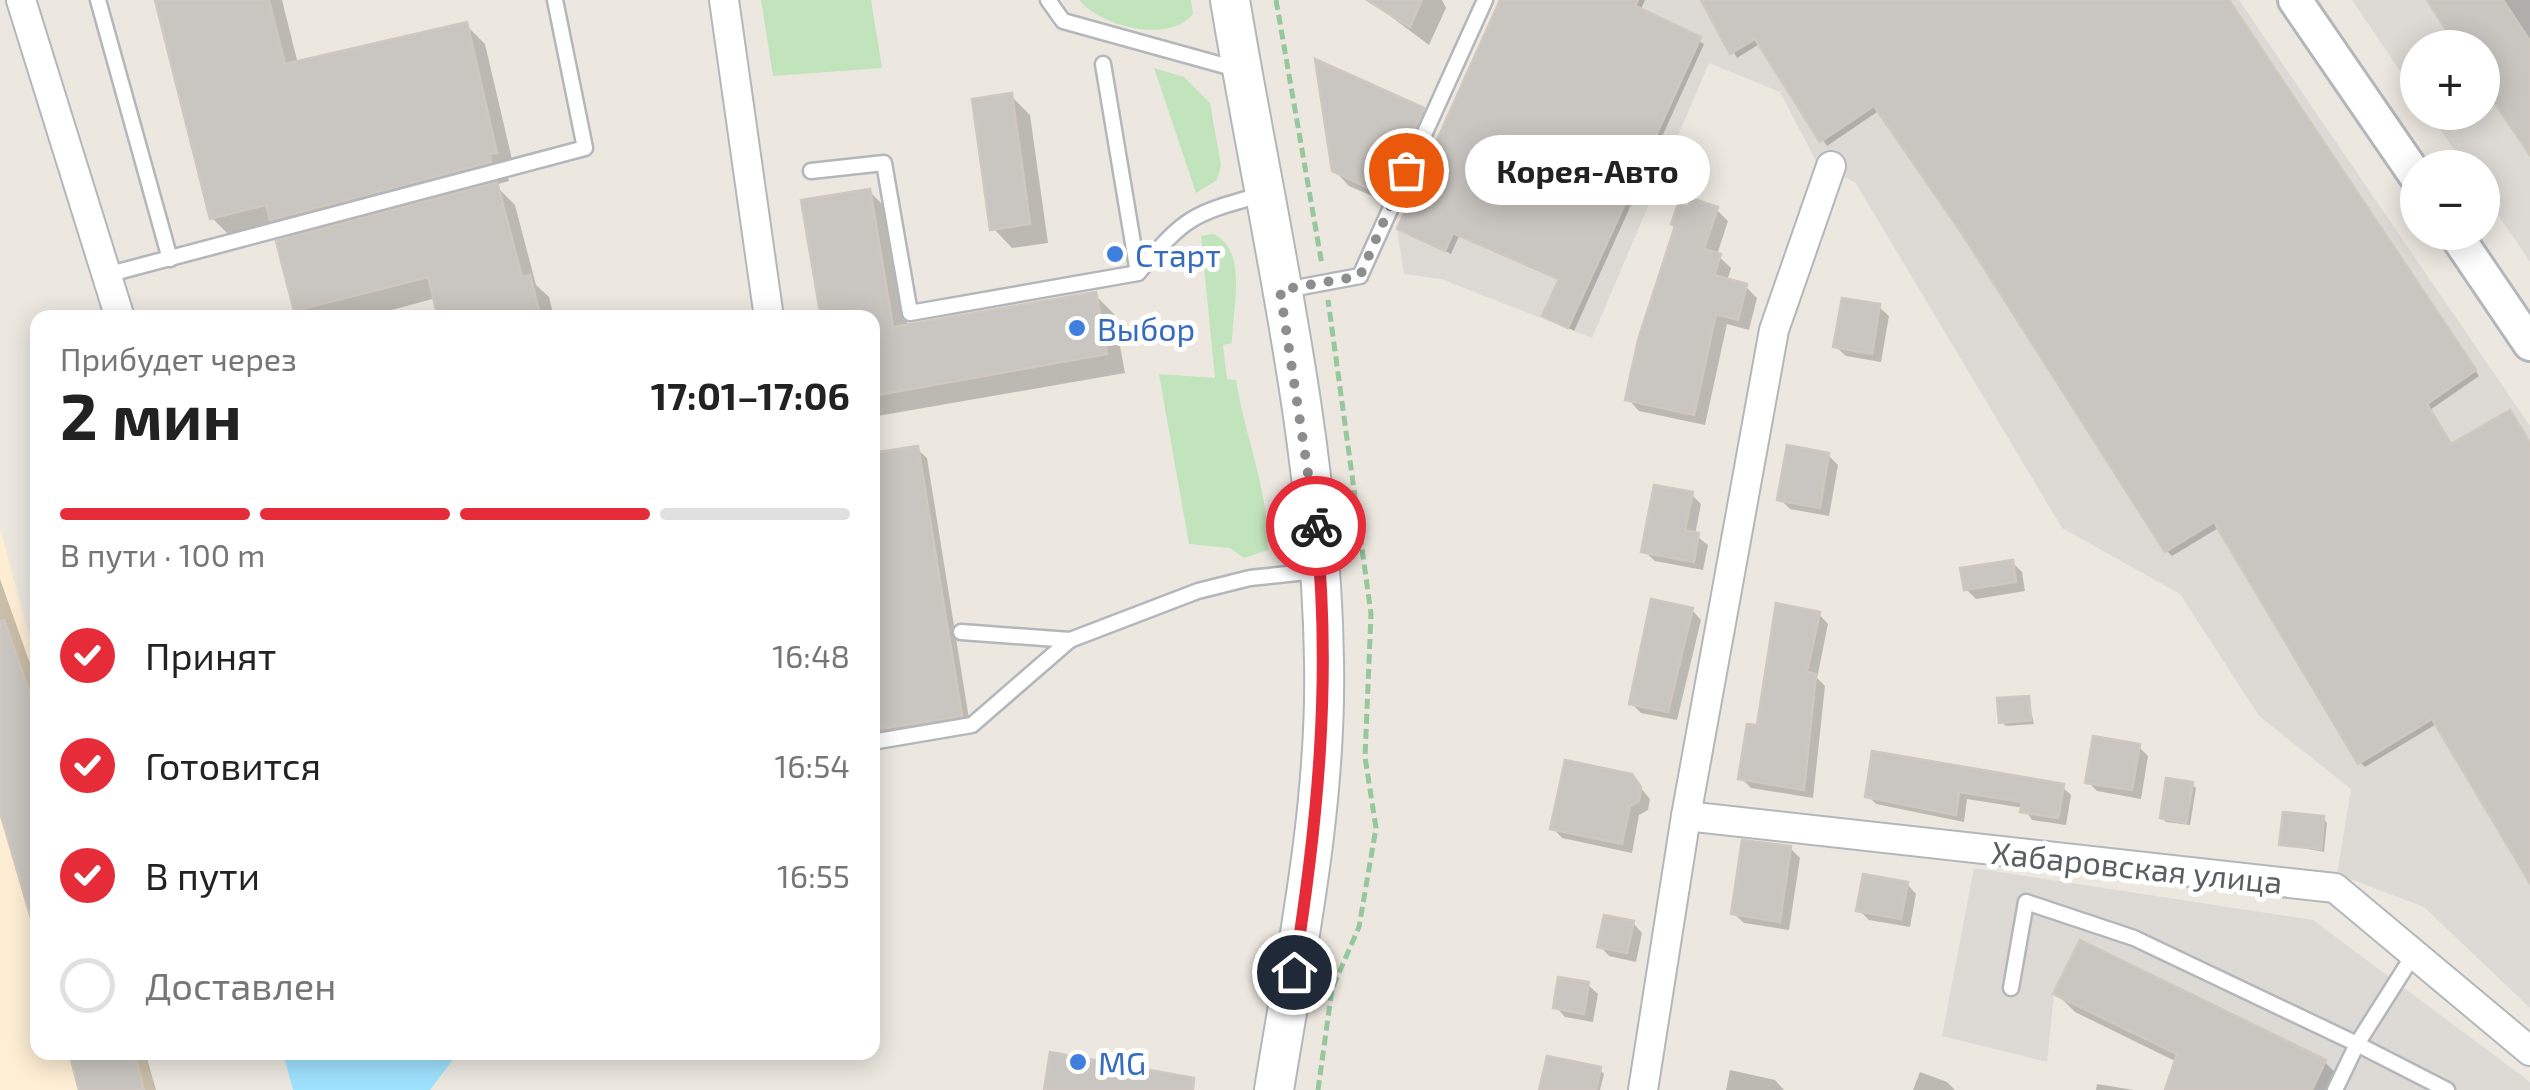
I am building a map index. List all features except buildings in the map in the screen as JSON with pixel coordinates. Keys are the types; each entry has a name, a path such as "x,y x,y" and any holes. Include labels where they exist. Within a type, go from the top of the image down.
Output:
{"main road":[{"path":"1230,0 1280,290 1321,571 1323,748 1274,1090"}],"street":[{"path":"21,0 117,310"},
{"path":"724,0 768,310"},
{"path":"2296,0 2400,153"},
{"path":"1643,1090 1686,816 1774,330 1831,166"},
{"path":"2466,250 2530,344"},
{"name":"Хабаровская улица","path":"1686,816 2335,888 2530,1051"}],"lane":[{"path":"98,0 170,258"},
{"path":"106,275 586,148 555,0"},
{"path":"1048,0 1063,21 1242,70"},
{"path":"1280,290 1360,276 1485,0"},
{"path":"1102,64 1138,273"},
{"path":"811,171 884,163 910,313 1138,273 1178,225 1210,208 1262,194"},
{"path":"880,741 972,726 1070,640 1198,591 1250,578 1321,571"},
{"path":"961,632 1070,640"},
{"path":"2010,988 2026,902 2134,938 2448,1090"},
{"path":"2335,1090 2357,1044 2414,954"}],"path":[{"path":"1276,0 1325,283"}],"shaded area":[{"path":"1500,0 2239,0 2400,236 2400,250 2410,250 2530,426 2530,1008 2424,907 2337,874 2351,789 2259,716 2180,594 2062,528 1855,182 1818,165 1780,92 1709,63 1592,338 1441,279 1404,274 1397,229"},
{"path":"2352,0 2530,0 2530,262 2500,217 2500,150 2454,150 2441,130 2500,130 2500,30 2400,30 2400,71"},
{"path":"0,528 30,639 30,1060 146,1060 155,1090 0,1090"},
{"path":"1974,868 2313,920 2530,1082 2530,1090 2222,1090 2227,1078 2054,994 2047,1062 1942,1036"}],"green space":[{"path":"761,0 871,0 882,68 773,76"},
{"path":"1079,0 1191,0 1193,14 1168,28 1135,28 1103,18"},
{"path":"1154,68 1184,77 1210,103 1221,166 1217,180 1196,193"},
{"path":"1213,234 1224,242 1235,267 1232,343 1223,345 1227,379 1236,380 1267,528 1268,550 1244,558 1230,548 1189,544 1159,374 1215,378 1201,236"}],"water":[{"path":"285,1060 453,1060 430,1090 293,1090"}],"way so far":[{"path":"1316,526 1280,290 1360,276 1406,170"}],"place":[{"name":"Корея-Авто","path":"1406,170"},
{"name":"Старт","path":"1115,254"},
{"name":"Выбор","path":"1077,328"},
{"name":"MG","path":"1078,1062"}],"route":[{"path":"1294,972 1323,748 1324,663 1316,526"}]}
